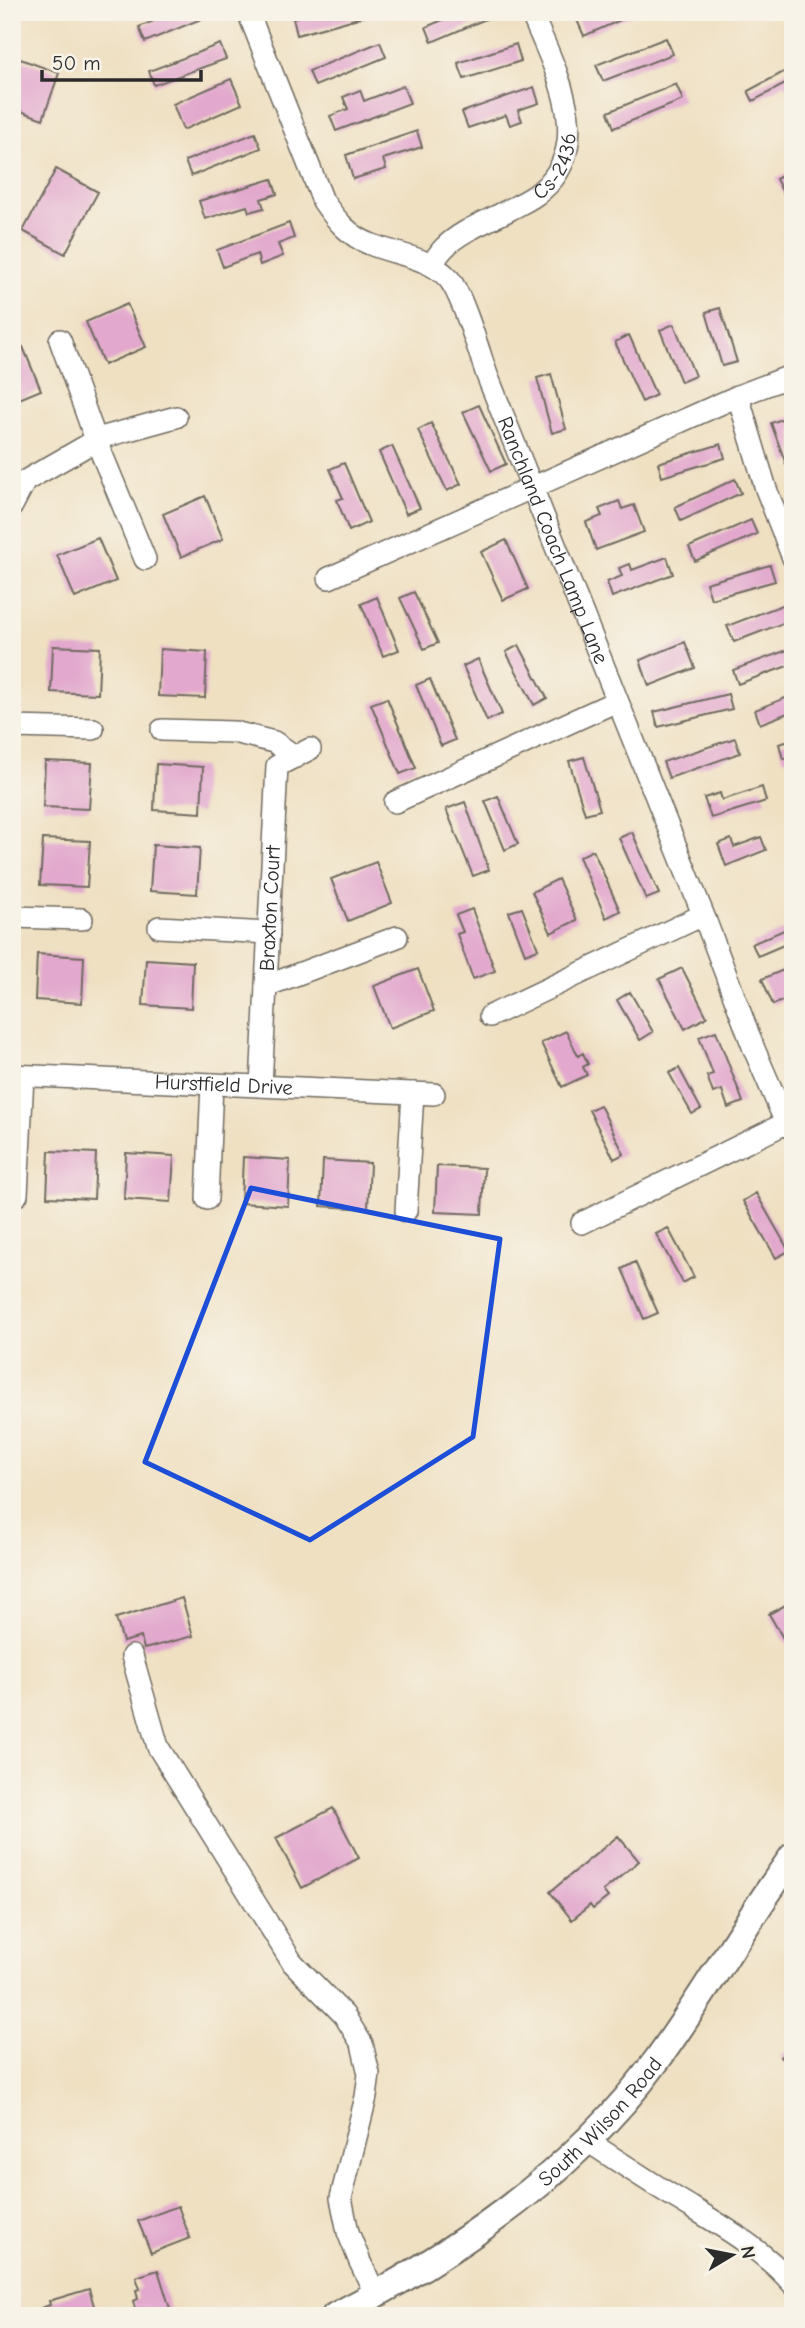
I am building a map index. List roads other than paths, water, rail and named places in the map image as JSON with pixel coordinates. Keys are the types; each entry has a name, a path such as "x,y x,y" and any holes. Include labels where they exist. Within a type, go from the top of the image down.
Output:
{"main road":[{"name":"South Wilson Road","path":"335,2316 376,2295 486,2225 533,2188 586,2140 619,2106 657,2060 793,1856"}],"street":[{"name":"Ranchland Coach Lamp Lane","path":"248,12 323,201 335,219 351,234 369,244 431,265 450,280 458,295 487,375 754,1049 790,1126"},
{"name":"Cs-2436","path":"431,265 445,247 471,229 540,192 555,177 565,159 570,138 569,117 564,97 531,12"},
{"path":"60,340 96,440 145,559"},
{"path":"329,578 738,396 793,375"},
{"path":"738,396 766,489 793,558"},
{"path":"12,506 25,481 96,440 176,417"},
{"path":"395,802 617,701"},
{"path":"12,727 93,729"},
{"name":"Braxton Court","path":"162,730 234,732 303,753 277,766 261,1086"},
{"path":"490,1016 703,915"},
{"path":"12,917 82,919"},
{"path":"159,927 269,933"},
{"path":"266,986 397,937"},
{"path":"17,1195 18,1075"},
{"name":"Hurstfield Drive","path":"18,1075 424,1093 406,1211"},
{"path":"207,1199 212,1084"},
{"path":"582,1223 790,1126"},
{"path":"132,1656 159,1747 292,1962 344,2015 362,2044 369,2074 366,2097 341,2198 348,2232 376,2295"},
{"path":"586,2140 654,2185 735,2233 773,2262 793,2284"}]}
